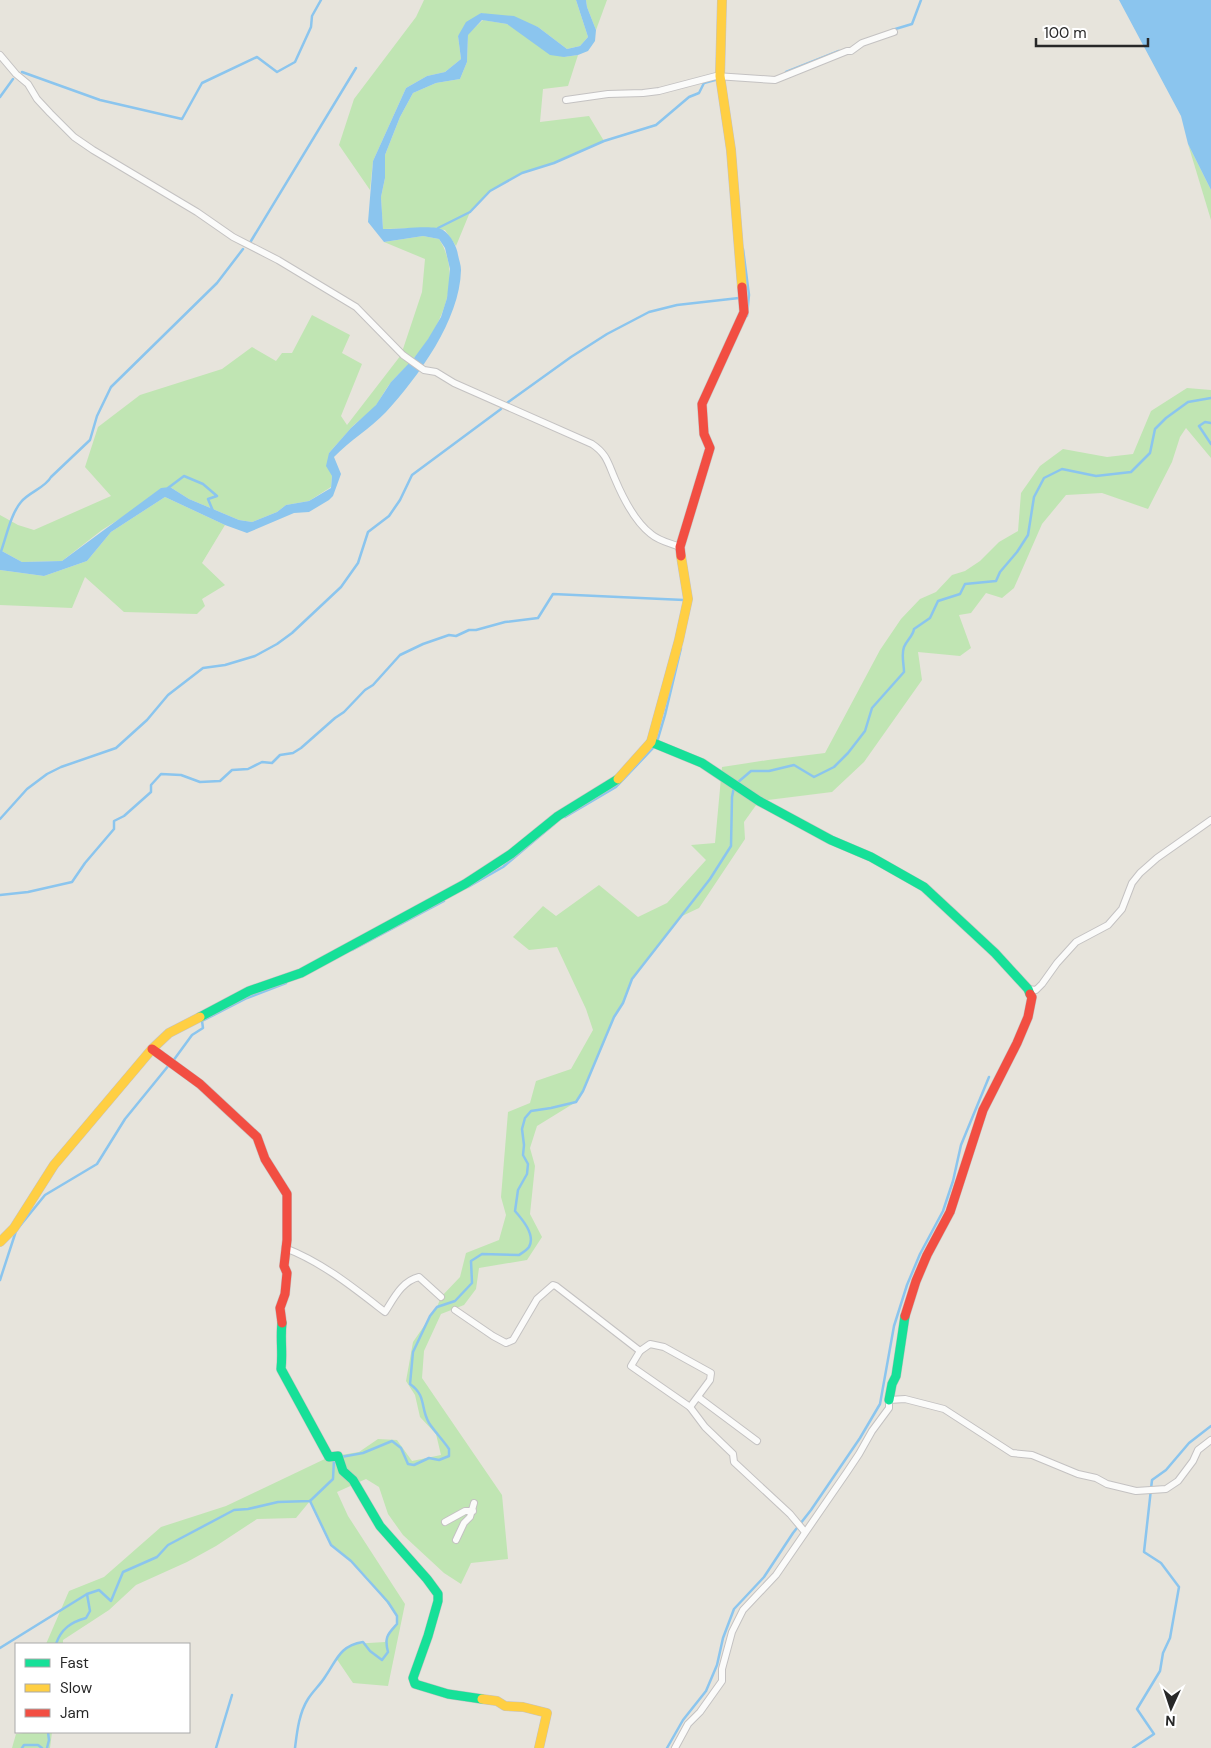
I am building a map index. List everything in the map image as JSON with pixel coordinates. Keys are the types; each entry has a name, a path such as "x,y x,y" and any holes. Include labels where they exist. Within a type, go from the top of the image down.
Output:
{"street":[{"path":"0,1242 14,1228 54,1165 152,1049 169,1033 249,991 301,973 465,884 511,854 558,816 619,778 651,742 679,640 688,599 680,546 710,448 704,434 702,404 744,312 730,150 720,76 722,0"},
{"path":"566,100 608,94 643,94 720,76 775,80 851,51 862,43 894,32"},
{"path":"0,55 16,74 28,84 37,99 74,137 197,212 233,237 278,260 356,307 408,358 424,370 436,372 477,394 530,416 600,449 608,461 624,500 636,517 651,534 662,541 680,546"},
{"path":"651,742 702,763 759,801 831,840 871,857 924,887 995,953 1028,989 1032,997 1028,1017 1017,1044 983,1110 950,1212 927,1255 908,1303 889,1408 872,1431 860,1454 776,1575 744,1610 732,1632 722,1669 722,1680 700,1712 688,1724 675,1748"},
{"path":"1028,989 1036,990 1056,963 1076,942 1108,925 1122,909 1132,883 1140,873 1157,858 1211,820"},
{"path":"152,1049 200,1084 256,1137 265,1159 287,1194 284,1266 287,1273 285,1294 280,1308 283,1319 281,1369 329,1457 338,1456 344,1471 353,1480 380,1526 438,1594 438,1601 428,1636 413,1678 415,1684 448,1694 497,1701 505,1706 523,1707 547,1713 540,1736 539,1748"},
{"path":"286,1248 299,1253 337,1276 385,1312 404,1284 410,1279 419,1277 441,1297"},
{"path":"455,1310 506,1343 513,1340 537,1299 553,1286 556,1286 640,1351"},
{"path":"690,1407 710,1380 711,1373 664,1347 650,1344 640,1351 631,1366 690,1407 705,1428 733,1454 734,1462 790,1514 805,1532"},
{"path":"698,1397 757,1441"},
{"path":"889,1400 904,1399 944,1409 1012,1453 1032,1455 1078,1474 1136,1491 1166,1489 1178,1481 1198,1450 1211,1440"},
{"path":"456,1540 464,1523 470,1518 474,1503"},
{"path":"445,1522 466,1511 472,1511"}],"green space":[{"path":"424,0 576,0 588,37 580,46 567,49 538,27 481,13 458,36 461,59 445,72 427,76 406,88 373,161 370,190 339,145 354,99 416,17"},
{"path":"586,0 607,0 596,30 587,7"},
{"path":"483,20 507,24 564,57 578,55 568,86 543,89 540,122 589,116 604,141 554,163 522,173 490,191 470,212 456,246 445,230 426,228 383,229 381,197 385,178 385,155 400,117 413,93 436,83 460,79 467,62 468,34"},
{"path":"1188,144 1211,190 1211,220"},
{"path":"423,236 439,239 446,254 449,286 446,302 440,318 423,347 390,384 377,404 352,427 329,453 332,476 331,487 309,501 286,505 277,512 252,522 239,520 189,499 170,487 102,530 62,561 22,562 0,550 0,515 18,525 34,530 111,496 85,467 98,427 140,395 222,369 252,347 276,361 282,353 292,353 312,315 350,335 342,353 362,364 341,416 347,425 401,355 422,292 425,259 384,242"},
{"path":"1187,388 1211,390 1211,458 1186,428 1180,437 1172,462 1148,509 1102,493 1066,495 1042,524 1014,588 1002,598 986,593 971,613 959,615 971,648 960,656 918,652 922,680 864,762 832,792 759,801 744,822 745,839 699,908 680,917 632,979 583,1091 576,1102 537,1126 530,1148 535,1166 530,1214 542,1237 527,1260 479,1268 476,1289 464,1305 441,1314 424,1351 422,1378 502,1495 508,1559 471,1563 461,1584 444,1573 403,1535 388,1514 379,1487 366,1479 337,1492 348,1516 405,1604 388,1686 353,1683 336,1658 352,1644 385,1642 388,1634 397,1624 397,1616 367,1577 331,1545 310,1501 296,1518 257,1519 216,1546 187,1562 136,1585 109,1610 63,1640 63,1643 46,1643 69,1591 104,1577 161,1527 226,1506 329,1457 359,1452 378,1439 397,1440 412,1461 441,1455 436,1434 420,1417 415,1395 406,1381 413,1342 437,1307 441,1297 460,1277 466,1253 499,1240 506,1215 501,1197 508,1112 530,1103 536,1081 571,1069 593,1030 586,1009 557,947 529,950 513,937 543,906 556,916 599,885 638,917 667,903 706,860 691,845 715,843 722,767 825,753 880,650 901,619 920,599 936,592 952,575 965,571 980,561 999,542 1018,531 1021,493 1040,466 1063,449 1107,457 1133,454 1151,411"},
{"path":"165,497 225,525 202,563 225,585 202,599 205,606 197,614 124,612 85,577 72,608 0,605 0,570 44,576 87,561 111,532"},
{"path":"52,1733 50,1748 12,1748 16,1734"}],"water":[{"path":"576,0 586,0 596,30 595,41 588,51 564,57 550,55 507,24 482,20 468,35 467,62 460,79 436,83 413,93 400,117 385,155 385,178 381,197 383,229 432,227 446,232 455,245 460,264 459,289 445,328 424,365 386,412 334,457 341,474 333,496 329,500 309,512 294,513 247,533 225,525 165,497 111,532 87,561 44,576 0,570 0,550 22,562 62,561 161,488 170,487 189,499 239,520 252,522 277,512 286,505 309,501 331,488 332,476 326,466 329,453 351,428 376,405 391,382 414,358 441,317 447,298 450,269 445,248 439,239 423,236 384,242 368,222 373,161 406,88 427,76 445,72 461,59 458,36 466,22 481,13 514,16 538,27 567,49 580,46 588,37"},
{"path":"1119,0 1211,0 1211,190 1188,144 1181,116"}],"waterway":[{"path":"22,72 100,100 182,119 202,83 257,57 277,72 295,62 311,27 312,16 321,0"},
{"path":"892,30 912,24 921,0"},
{"path":"786,72 839,51"},
{"path":"251,241 356,68"},
{"path":"0,97 13,79"},
{"path":"438,230 438,228 470,212 490,191 522,173 554,163 604,141 656,125 689,97 699,93 704,83 715,80"},
{"path":"0,554 17,507 28,495 45,484 90,440 97,416 111,387 217,283 243,249"},
{"path":"743,249 749,295 747,316"},
{"path":"507,403 571,357 607,334 649,312 677,305 739,298"},
{"path":"737,783 751,771 769,771 794,765 814,777 834,767 865,731 872,708 904,672 904,647 914,629 930,618 938,601 960,594 965,584 996,581 1000,572 1028,535 1034,497 1044,478 1062,469 1096,476 1131,472 1150,453 1155,429 1166,418 1188,402 1211,398"},
{"path":"0,819 27,789 47,774 61,767 116,748 147,720 168,695 203,668 225,665 255,656 292,633 341,587 358,563 368,532 389,516 400,500 412,475 501,409"},
{"path":"1211,423 1205,422 1199,426 1211,444"},
{"path":"168,488 184,476 203,484 217,496 208,499 213,511"},
{"path":"0,895 28,892 72,882 85,863 114,829 114,821 124,816 151,792 151,785 161,774 181,775 200,782 220,781 232,770 248,769 262,762 272,763 280,755 293,753 344,712 365,690 373,685 400,655 423,644 449,635 456,636 469,630 476,630 505,622 538,618 553,594 684,600"},
{"path":"657,742 681,648"},
{"path":"565,817 616,787 654,747"},
{"path":"341,1457 363,1453 392,1441 401,1448 408,1464 414,1465 429,1458 439,1460 449,1456 449,1449 426,1418 419,1393 410,1384 413,1352 430,1316 437,1307 455,1301 472,1283 471,1261 482,1254 519,1255 529,1247 531,1237 515,1211 518,1190 527,1174 528,1164 523,1155 522,1129 525,1118 531,1111 576,1102 583,1091 632,979 710,879 731,846 734,787"},
{"path":"468,887 503,867 554,824"},
{"path":"352,950 444,901"},
{"path":"173,1061 192,1035 203,1028 202,1021 247,998 286,983"},
{"path":"19,1227 45,1195 97,1164 125,1119 169,1065"},
{"path":"667,1748 683,1720 706,1691 717,1665 723,1638 734,1609 764,1577 860,1438 880,1404 894,1326 907,1285 920,1254 943,1211 953,1181 961,1145 989,1077"},
{"path":"0,1280 16,1231"},
{"path":"1133,1748 1154,1734 1137,1709 1160,1671 1163,1653 1170,1638 1179,1587 1161,1563 1144,1552 1152,1480 1166,1470 1189,1443 1211,1426"},
{"path":"56,1643 67,1627 86,1618 90,1611 87,1594 99,1590 111,1601 123,1572 157,1557 168,1545 234,1510 248,1509 278,1502 310,1501 333,1479 334,1459"},
{"path":"295,1748 302,1710 344,1650 363,1642 370,1651 382,1660 388,1652 386,1643 388,1636 397,1624 397,1616 388,1602 351,1561 331,1545 310,1501"},
{"path":"0,1648 87,1594"},
{"path":"216,1748 232,1695"},
{"path":"47,1748 48,1733"},
{"path":"22,1748 24,1745 38,1745 42,1748"}],"traffic: fast":[{"path":"651,742 702,763 759,801 831,840 871,857 924,887 995,953 1028,989 1030,994"},
{"path":"200,1017 249,991 301,973 465,884 511,854 558,816 618,779"},
{"path":"889,1400 892,1384 896,1376 905,1316"},
{"path":"282,1323 281,1369 329,1457 338,1456 343,1471 353,1480 380,1526 438,1594 438,1601 428,1636 413,1678 415,1684 448,1694 482,1699"}],"traffic: slow":[{"path":"722,0 720,76 731,150 742,287"},
{"path":"618,779 651,742 679,640 688,599 681,556"},
{"path":"0,1242 14,1228 54,1165 152,1049 169,1033 200,1017"},
{"path":"482,1699 497,1701 505,1706 523,1707 547,1713 539,1748"}],"traffic: jam":[{"path":"681,556 680,547 710,448 704,434 702,404 744,312 742,287"},
{"path":"905,1316 916,1281 927,1255 950,1212 983,1110 1028,1017 1032,997 1030,994"},
{"path":"152,1049 200,1084 257,1137 265,1159 287,1194 287,1240 284,1266 287,1273 285,1294 280,1308 282,1323"}]}
